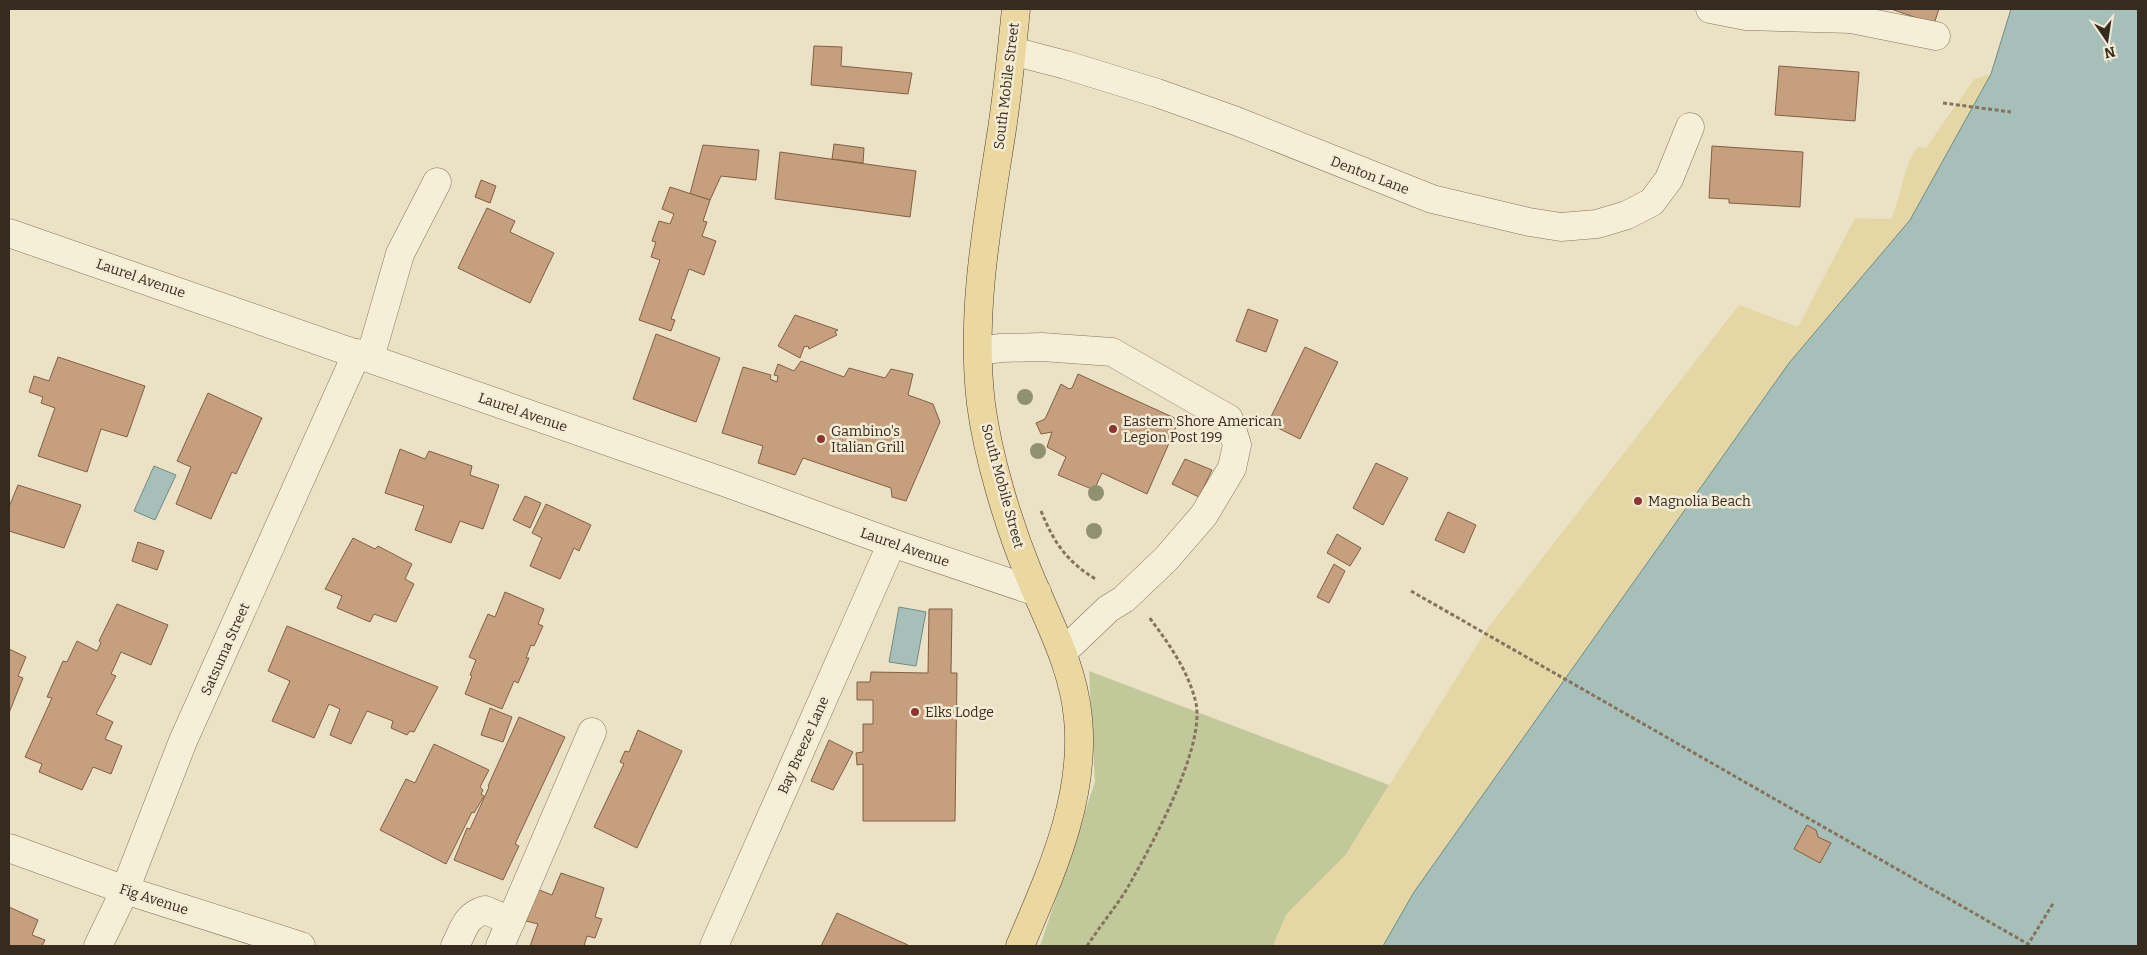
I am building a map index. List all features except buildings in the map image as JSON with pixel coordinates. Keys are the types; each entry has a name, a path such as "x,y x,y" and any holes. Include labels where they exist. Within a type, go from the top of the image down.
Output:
{"main road":[{"name":"South Mobile Street","path":"1016,9 1012,51 984,240 978,305 981,405 992,458 1008,516 1028,572 1069,669 1078,719 1078,755 1074,798 1048,879 1020,946"}],"street":[{"path":"1710,9 1851,19 1936,36"},
{"name":"Denton Lane","path":"1012,51 1066,65 1157,93 1236,121 1432,199 1529,222 1561,227 1597,224 1627,215 1652,202 1668,179 1690,127"},
{"name":"Satsuma Street","path":"98,946 125,890 184,741 363,356 400,254 437,182"},
{"name":"Laurel Avenue","path":"9,232 727,483 892,543 1037,592"},
{"path":"978,351 1001,348 1042,347 1112,352 1229,419 1237,445 1232,468 1204,515 1166,559 1124,599 1108,609 1063,652"},
{"name":"Bay Breeze Lane","path":"714,946 892,543"},
{"path":"500,946 592,732"},
{"name":"Fig Avenue","path":"9,848 125,890 301,946"},
{"path":"455,946 474,913 485,910 511,921"}],"path":[{"path":"1943,103 2010,112"},
{"path":"1038,505 1057,546 1070,561 1105,585"},
{"path":"1411,591 2028,945 2054,902"},
{"path":"1087,946 1128,887 1167,812 1188,760 1196,731 1196,705 1188,679 1175,652 1149,617 1142,612"}],"green space":[{"path":"1089,671 1389,785 1345,856 1286,915 1273,946 1040,946 1095,782"}],"sand":[{"name":"Magnolia Beach","path":"1991,74 1910,220 1789,363 1414,892 1383,946 1273,946 1286,915 1345,856 1487,629 1739,305 1798,327 1855,218 1891,219 1898,201 1905,172 1918,147 1926,148 1974,79"}],"water":[{"path":"2011,9 2138,9 2138,946 1383,946 1414,892 1789,363 1910,220 1991,74"},
{"path":"154,466 176,475 155,520 134,511"},
{"path":"899,607 926,612 916,666 889,662"}],"place":[{"name":"Eastern Shore American Legion Post 199","path":"1113,429"},
{"name":"Gambino's Italian Grill","path":"821,439"},
{"name":"Magnolia Beach","path":"1638,501"},
{"name":"Elks Lodge","path":"915,712"}]}
